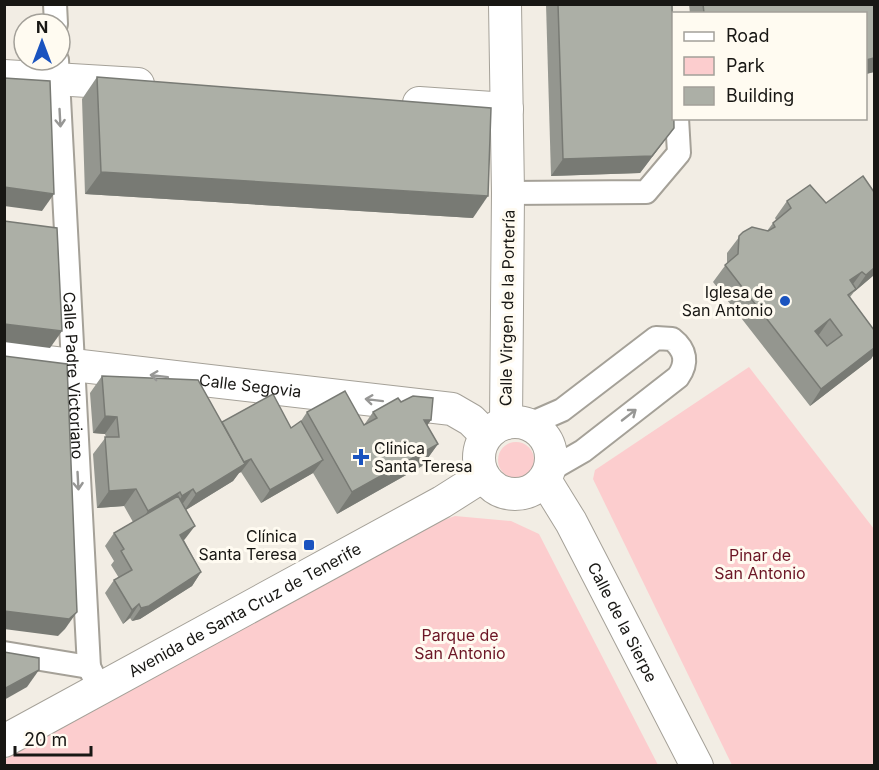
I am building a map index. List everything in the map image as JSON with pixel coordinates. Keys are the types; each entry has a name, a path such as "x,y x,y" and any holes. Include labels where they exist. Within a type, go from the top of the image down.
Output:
{"street":[{"name":"Calle Virgen de la Portería","path":"505,4 508,193 507,427"},
{"path":"4,76 40,72"},
{"name":"Calle Padre Victoriano","path":"58,72 72,366 94,678"},
{"path":"71,72 164,86"},
{"path":"389,101 507,109"},
{"name":"Calle Virgen de la Portería","path":"508,193 646,192 679,153 678,120"},
{"path":"664,337 679,345 684,352 685,361 678,377 583,451 548,475 525,493 513,495 501,492 483,476 478,455 507,427 562,410 648,342 664,337"},
{"name":"Calle Segovia","path":"4,357 452,409 471,420 507,427"},
{"path":"507,427 542,432 549,444 552,456 548,475"},
{"name":"Calle de la Sierpe","path":"548,475 697,765"},
{"name":"Avenida de Santa Cruz de Tenerife","path":"4,741 94,678 442,502 483,476"},
{"path":"4,653 94,678"}],"green space":[{"name":"Pinar de San Antonio","path":"749,367 874,529 874,765 732,765 593,479 595,470"},
{"path":"516,442 528,448 534,460 528,472 516,478 504,472 498,460 504,448"},
{"name":"Parque de San Antonio","path":"455,516 511,521 539,534 658,765 5,766 4,760 414,531"}],"building":[{"path":"558,4 672,4 672,120 674,120 674,128 652,156 563,159"},
{"path":"703,4 874,4 874,58 867,60 867,12 704,12"},
{"path":"97,77 491,108 488,196 101,172"},
{"path":"4,78 50,81 54,194 4,187"},
{"name":"Iglesa de San Antonio","path":"863,176 874,192 874,268 866,275 862,272 850,280 856,289 848,295 874,330 874,348 821,389 725,265 738,254 739,236 743,232 752,227 768,231 775,227 773,223 791,208 787,201 810,185 826,203","holes":["830,319 842,335 827,346 815,331"]},
{"path":"4,221 57,228 62,331 4,324"},
{"path":"4,356 67,364 77,612 69,619 4,611"},
{"path":"102,376 198,380 245,464 196,494 193,489 182,496 180,492 148,511 136,489 109,491 105,437 119,437 117,417 105,416"},
{"path":"345,391 364,425 377,418 373,412 398,398 401,402 413,396 433,398 431,420 424,420 438,444 352,492 307,412"},
{"path":"273,394 291,428 301,421 323,460 270,490 251,459 244,462 222,422"},
{"path":"178,496 195,526 180,535 201,572 149,606 141,608 139,604 132,610 114,580 132,570 121,551 124,549 114,533"},
{"path":"4,652 39,658 39,670 4,689"}],"place":[{"name":"Iglesa de San Antonio","path":"785,301"},
{"name":"Clinica Santa Teresa","path":"361,457"},
{"name":"Clínica Santa Teresa","path":"309,545"}]}
